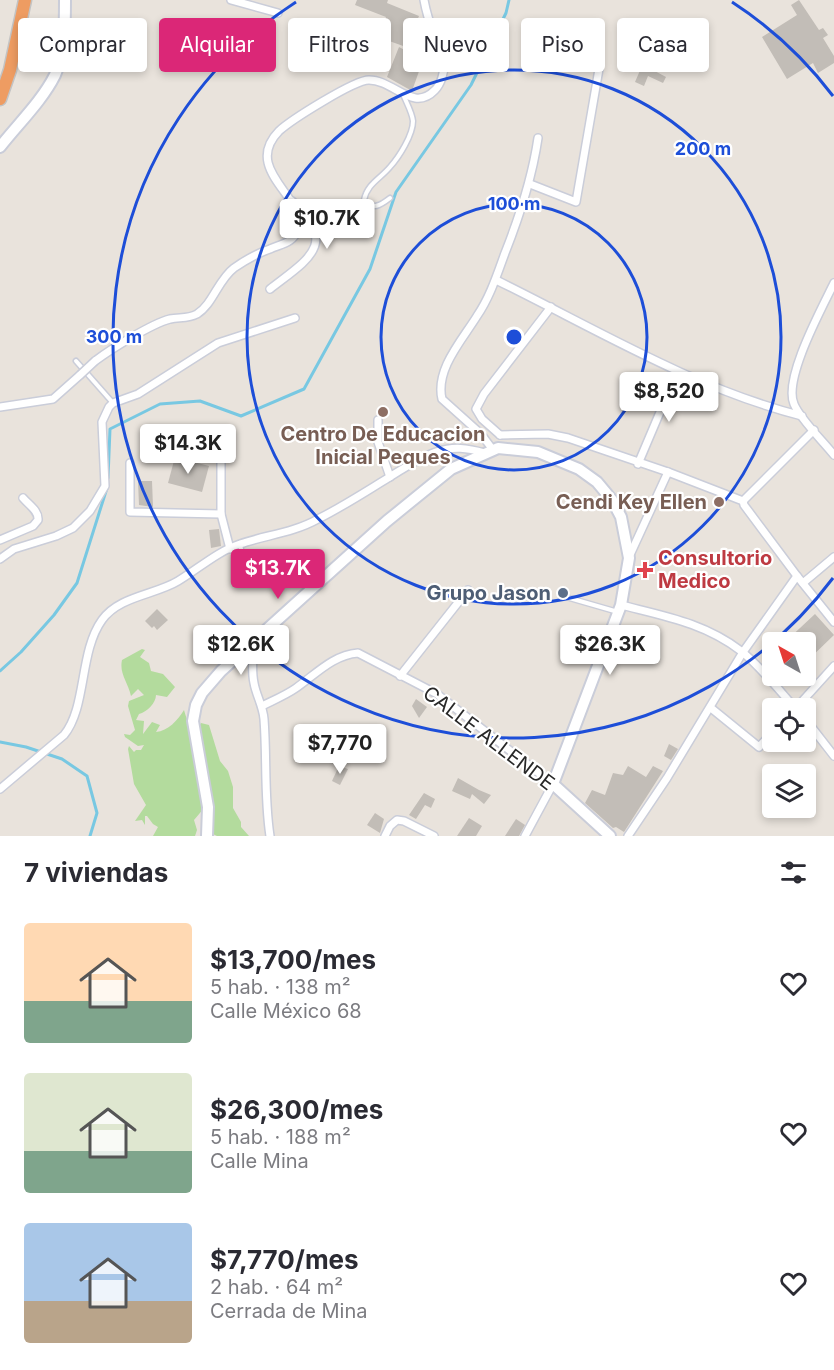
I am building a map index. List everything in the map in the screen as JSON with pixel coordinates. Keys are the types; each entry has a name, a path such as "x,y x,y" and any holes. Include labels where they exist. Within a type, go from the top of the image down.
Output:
{"highway":[{"path":"0,99 10,70 25,0"}],"street":[{"path":"0,147 55,75 65,28 66,0"},
{"path":"231,0 278,13"},
{"path":"0,407 53,399 95,361 153,326 198,313 222,279 233,268 270,248 293,239 299,228 297,214 289,198 271,174 268,161 270,145 279,131 356,83 369,80 381,82 416,99 429,96 440,86 444,66 442,52 433,34 424,0"},
{"path":"530,184 576,202 598,72"},
{"path":"492,450 481,434 442,399 440,392 446,367 478,315 496,280 530,184 538,138"},
{"path":"270,289 306,261 314,251 316,232 307,214 289,198"},
{"path":"496,280 677,372 802,416"},
{"path":"832,450 794,404 791,388 797,366 834,283"},
{"path":"551,307 484,394 476,409 482,419 500,435 532,433 558,436 668,472 743,501 797,576 834,622"},
{"path":"0,558 14,549 56,536 73,528 90,511 105,486 102,422 113,403 138,394 218,343 295,318"},
{"path":"638,464 677,372"},
{"path":"378,420 378,442 390,477"},
{"path":"225,430 221,461 221,514 230,549"},
{"path":"743,501 814,430"},
{"path":"207,836 208,807 193,722 196,705 202,693 221,671 387,521 451,469 492,450 500,435"},
{"path":"0,789 64,735 72,725 84,668 93,638 102,619 131,600 156,592 178,581 240,544 280,534 316,521 418,459 437,452 460,446 538,452 579,469 597,482 612,500 621,517 629,558"},
{"path":"130,463 130,512 221,514"},
{"path":"525,836 553,784 620,609 629,558 668,472"},
{"path":"0,540 33,526 38,520 34,509 23,498"},
{"path":"803,583 834,557"},
{"path":"628,836 711,708 743,652 797,576"},
{"path":"400,676 468,590"},
{"path":"620,609 690,622 710,631 743,652 787,698"},
{"path":"254,641 252,664 254,684 262,706 266,801 270,836"},
{"name":"CALLE ALLENDE","path":"262,706 296,688 335,660 346,654 358,653 437,694 553,784 610,836"},
{"path":"805,698 834,666"},
{"path":"711,708 759,747 762,744"},
{"path":"816,733 834,756"},
{"path":"385,836 390,826 397,820 404,821 434,836"}],"lane":[{"path":"390,198 373,207 364,200 365,192 370,185 390,167 399,154 411,129 413,121 403,93"},
{"path":"76,361 113,403"},
{"path":"240,544 249,582"},
{"path":"566,597 620,609"}],"green space":[{"path":"142,649 145,650 140,657 149,663 151,671 163,674 175,687 167,697 156,695 150,707 139,714 136,720 144,721 143,734 152,722 160,725 156,732 169,727 184,710 191,742 197,745 195,733 201,723 209,725 220,761 228,771 233,787 233,808 241,822 241,827 249,836 217,836 209,832 205,807 194,820 197,830 195,836 153,836 158,827 147,816 145,816 145,825 142,820 135,821 146,805 134,784 128,749 129,746 134,752 141,750 144,745 138,746 124,734 130,735 135,730 128,706 129,701 144,695 138,689 131,696 121,665 122,660"}],"building":[{"path":"357,0 388,0 387,3 419,16 418,18 403,18 403,46 391,42 391,18 386,18 355,5"},
{"path":"799,0 819,30 823,28 828,35 823,38 834,56 834,63 818,73 813,63 787,79 762,37 797,15 791,5"},
{"path":"399,47 403,49 403,72 419,72 412,91 387,77 391,72"},
{"path":"639,72 657,72 666,77 663,83 648,76 644,86 635,82"},
{"path":"175,457 209,466 202,492 168,483"},
{"path":"138,481 152,481 153,507 139,505"},
{"path":"219,529 221,546 211,548 209,530"},
{"path":"157,609 168,620 157,630 145,621"},
{"path":"815,614 834,635 816,652 816,632 796,632"},
{"path":"416,699 427,707 419,718 412,706"},
{"path":"669,744 678,749 671,760 664,756"},
{"path":"339,766 348,769 340,785 332,781"},
{"path":"628,766 646,777 653,766 663,771 624,832 616,827 613,828 585,803 592,790 605,795 613,773 623,775"},
{"path":"458,778 491,795 484,804 472,794 470,799 452,791"},
{"path":"424,793 435,799 431,808 425,805 416,819 409,815"},
{"path":"375,813 384,819 380,833 367,825"},
{"path":"469,818 482,826 476,836 457,836"},
{"path":"516,819 525,825 519,836 505,836"}],"waterway":[{"path":"108,478 110,429 160,404 200,401 241,416 304,389 370,269 396,192 471,85 506,13 509,0"},
{"path":"0,671 21,652 54,615 77,583 107,488"},
{"path":"0,742 26,747 62,759 87,776 97,813 90,836"}],"place":[{"name":"Centro De Educacion Inicial Peques","path":"383,412"},
{"name":"Cendi Key Ellen","path":"719,502"},
{"name":"Consultorio Medico","path":"645,570"},
{"name":"Grupo Jason","path":"563,593"}]}
